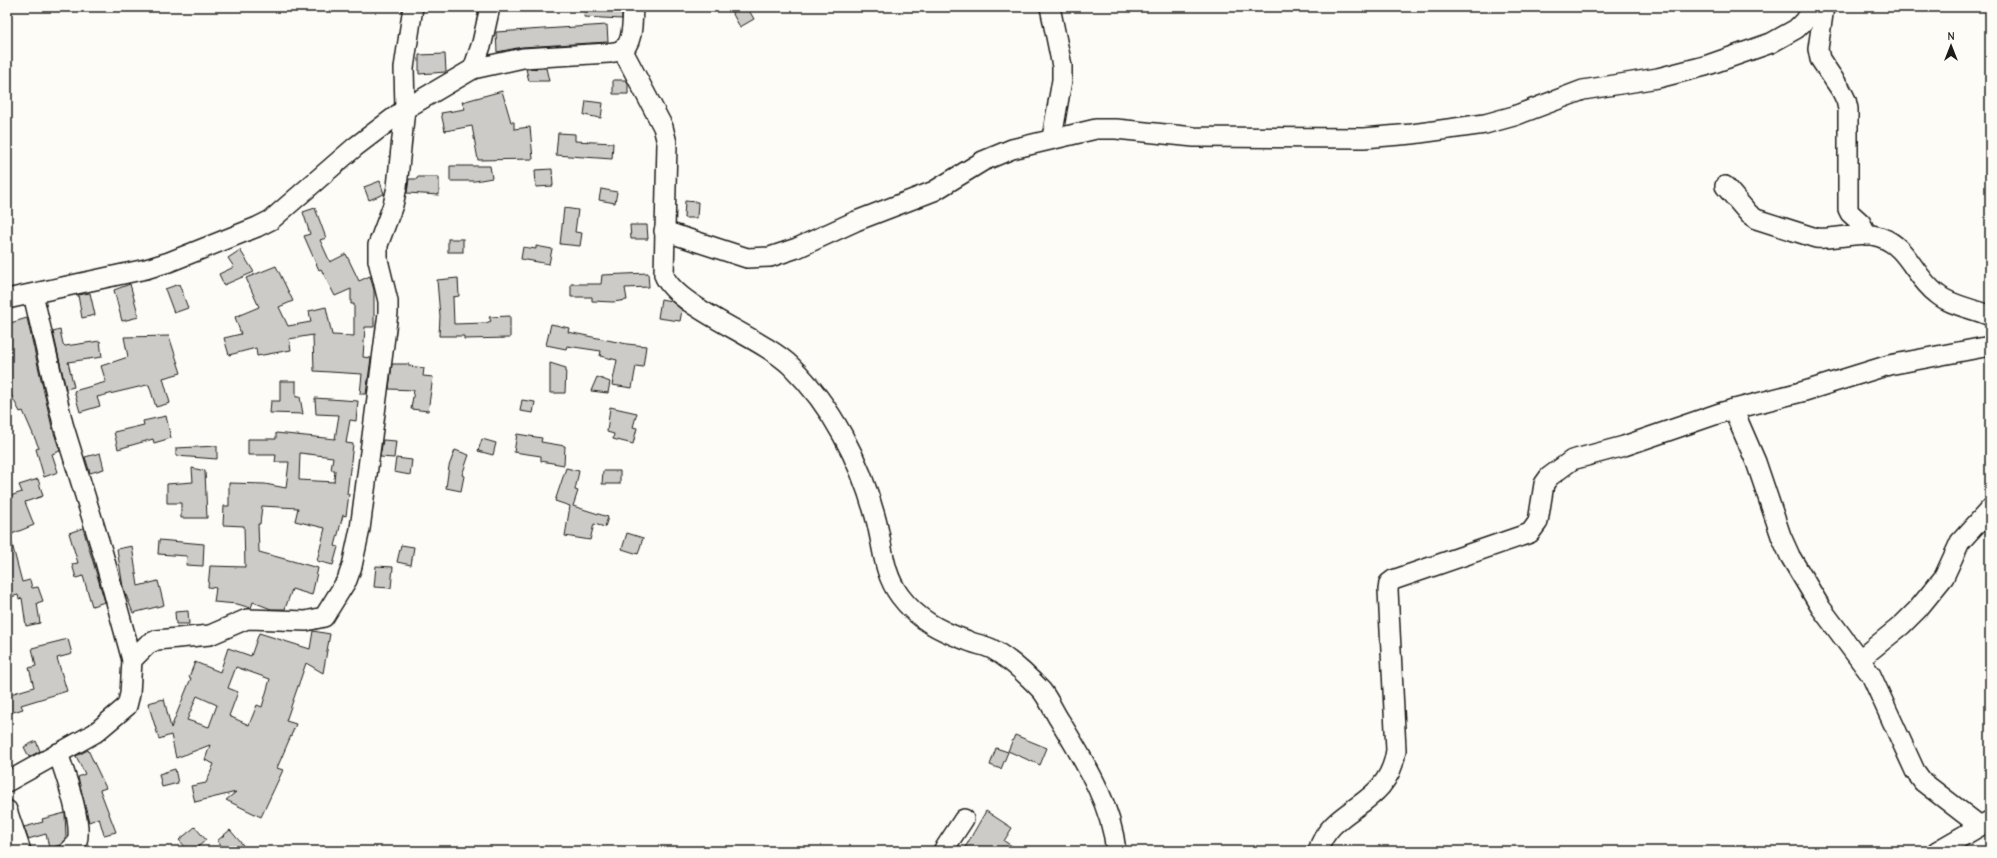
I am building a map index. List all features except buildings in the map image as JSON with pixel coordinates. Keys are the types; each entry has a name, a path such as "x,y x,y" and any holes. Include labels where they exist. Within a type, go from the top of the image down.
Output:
{"street":[{"path":"132,660 148,644 156,640 210,635 247,619 306,621 324,617 347,580 352,566 360,529 388,313 388,301 378,260 378,245 393,205 397,187 405,109 404,68 413,7"},
{"path":"473,69 482,43 490,7"},
{"path":"7,299 146,269 169,262 258,227 272,220 355,147 405,109 473,69 524,58 609,53 622,49 628,44 631,31 633,7"},
{"path":"1050,7 1062,66 1062,80 1052,138"},
{"path":"664,231 746,258 770,257 797,248 856,221 934,191 983,162 1012,149 1052,138 1096,129 1116,129 1194,137 1364,138 1412,134 1485,124 1514,116 1583,90 1658,78 1705,66 1771,43 1796,29 1818,7"},
{"path":"1824,7 1818,49 1820,59 1841,90 1846,100 1848,110 1848,209 1850,213 1861,223 1867,235"},
{"path":"622,49 663,127 667,143 668,160 664,231 664,275 670,287 713,316 767,347 790,365 820,397 836,423 864,477 878,526 882,553 889,576 898,594 910,609 924,621 944,631 991,649 1006,659 1043,693 1101,795 1110,817 1116,851"},
{"path":"1725,186 1749,214 1756,219 1816,238 1825,239 1867,235 1879,236 1900,248 1926,285 1938,296 1990,316"},
{"path":"7,782 95,733 127,706 130,694 132,660 103,554 63,424 33,294"},
{"path":"1318,851 1326,834 1336,823 1377,793 1384,784 1395,761 1396,750 1389,583 1393,580 1530,533 1538,522 1544,484 1549,477 1572,460 1624,446 1733,409 1805,391 1901,362 1990,346"},
{"path":"1733,409 1756,462 1777,524 1790,556 1821,608 1860,659 1876,685 1915,771 1923,782 1985,823 1937,851"},
{"path":"1860,659 1902,625 1918,609 1944,577 1960,542 1990,509"},
{"path":"58,753 73,801 78,832 77,843 69,851"},
{"path":"8,817 21,851"},
{"path":"943,851 964,819"}]}
